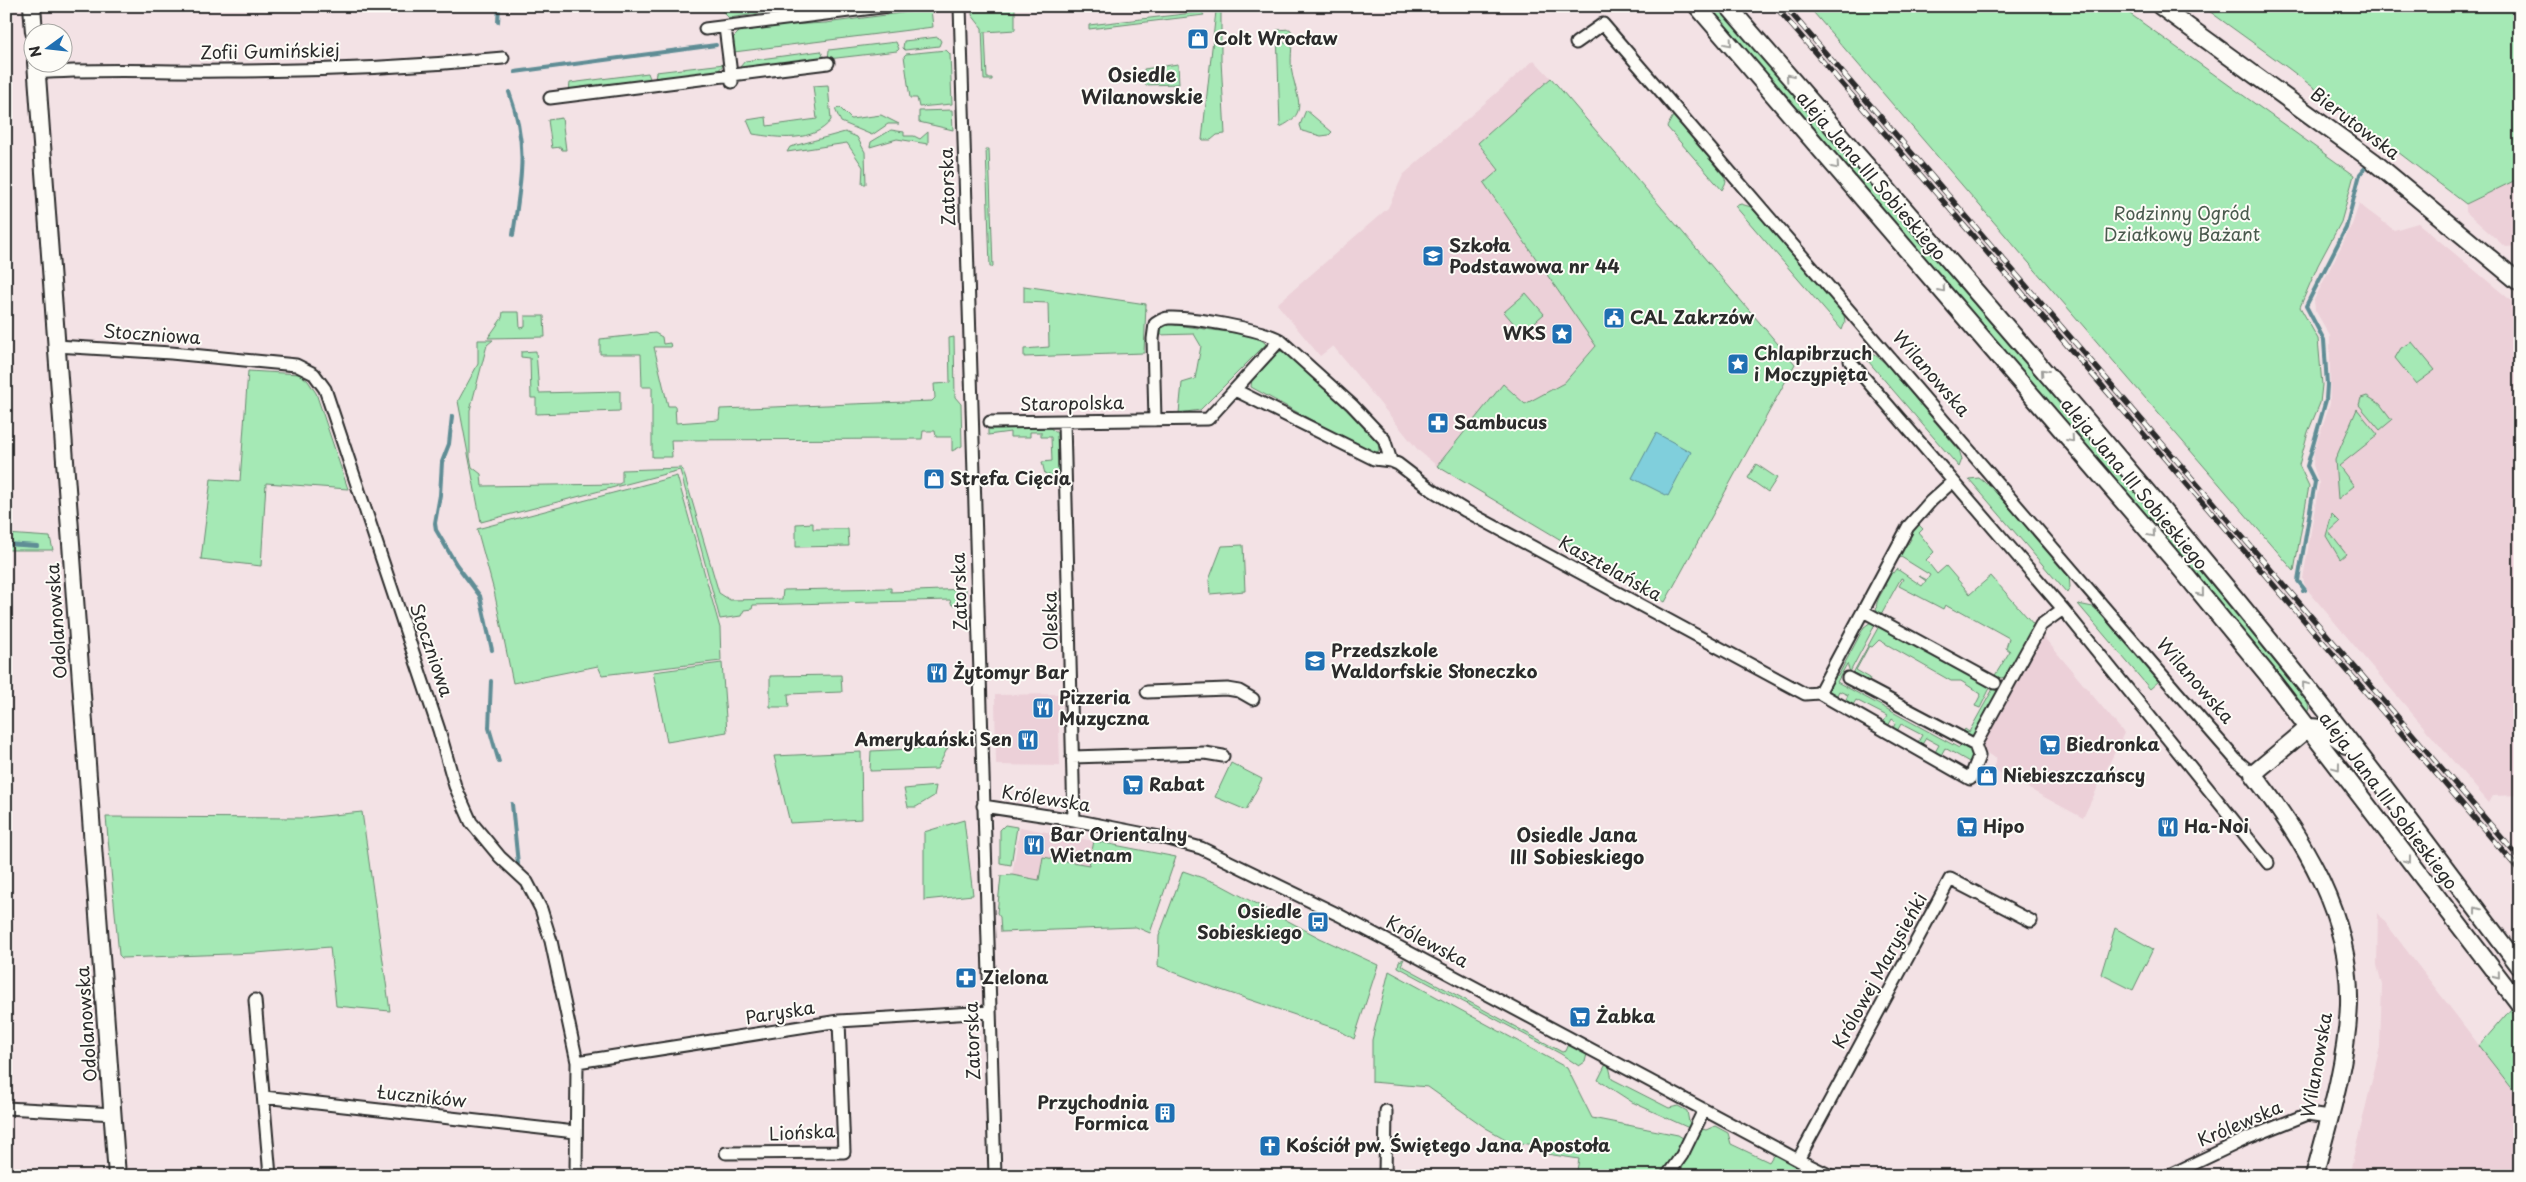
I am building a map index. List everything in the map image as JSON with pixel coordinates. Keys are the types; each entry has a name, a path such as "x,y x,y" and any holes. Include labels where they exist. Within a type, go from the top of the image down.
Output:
{"main road":[{"path":"32,6 33,22"},
{"name":"aleja Jana III Sobieskiego","path":"1697,6 2134,513 2267,674 2520,1005"},
{"name":"aleja Jana III Sobieskiego","path":"1728,6 2127,469 2243,608 2356,751 2520,967"},
{"name":"Bierutowska","path":"2160,6 2373,161 2520,283"},
{"name":"Odolanowska","path":"36,72 114,1114 117,1176"},
{"path":"2252,774 2308,728 2314,726 2323,729 2356,751"},
{"name":"Wilanowska","path":"2252,774 2309,853 2321,878 2341,935 2349,1004 2344,1048 2314,1176"}],"street":[{"path":"705,29 889,6"},
{"name":"Zatorska","path":"960,6 995,1176"},
{"name":"Wilanowska","path":"1576,43 1603,24 2176,691 2236,760 2252,774"},
{"path":"725,26 732,79"},
{"name":"Zofii Gumińskiej","path":"72,69 226,71 421,66 503,58"},
{"path":"550,98 732,79 828,63"},
{"path":"1154,420 1153,339 1155,324 1169,318 1200,322 1257,332 1280,340 1317,372 1384,439 1391,461"},
{"path":"1236,390 1280,340"},
{"name":"Stoczniowa","path":"56,346 269,362 296,366 314,374 319,380 328,398 438,724 455,786 471,822 500,856 528,882 541,909 551,941 577,1062 576,1176"},
{"path":"1850,361 2063,609 2268,863"},
{"name":"Staropolska","path":"990,422 1208,419 1236,390"},
{"name":"Kasztelańska","path":"1236,390 1374,459 1391,461 1466,512 1805,694 1819,693 1970,779 1979,756 1976,745"},
{"name":"Oleska","path":"1064,422 1074,820"},
{"path":"1819,693 1908,528 1931,500 1952,482"},
{"path":"1848,678 1976,745 2041,625 2063,609"},
{"path":"1863,611 1995,682"},
{"path":"1147,692 1227,689 1239,691 1253,699"},
{"path":"1072,757 1205,753 1223,756"},
{"name":"Królewska","path":"983,806 1074,820 1165,838 1201,848 1339,915 1831,1176"},
{"name":"Królowej Marysieńki","path":"1798,1160 1950,879 2031,921"},
{"path":"255,1000 270,1176"},
{"name":"Paryska","path":"577,1062 839,1021 990,1012"},
{"name":"Liońska","path":"726,1153 844,1152 839,1021"},
{"name":"Łuczników","path":"264,1097 575,1132"},
{"path":"6,1108 114,1114"},
{"path":"1667,1176 1682,1155 1704,1110"},
{"path":"1385,1176 1386,1111"},
{"name":"Królewska","path":"2168,1176 2248,1138 2308,1114 2329,1116"}],"shaded area":[{"name":"Szkoła Podstawowa nr 44","path":"1534,60 1551,78 1478,144 1499,170 1484,183 1596,346 1564,383 1525,404 1503,384 1437,466 1418,450 1333,346 1320,356 1277,304 1388,208 1403,175"},
{"path":"2520,178 2520,246 2505,247 2466,212 2466,204"},
{"path":"2359,204 2394,230 2418,223 2520,308 2520,795 2493,796 2489,803 2306,588 2303,579 2319,483 2313,465 2314,451 2330,403 2330,336 2315,310 2314,300 2352,225"},
{"path":"2042,635 2124,733 2083,818 1992,769 1997,759 1979,749"},
{"path":"1058,694 1060,766 996,765 995,695"},
{"path":"1020,827 1094,841 1089,865 1043,857 1039,880 1012,875"},
{"path":"2378,913 2514,1091 2519,1176 2349,1176 2380,1047 2382,985 2377,965"}],"green space":[{"path":"717,6 812,6 729,18"},
{"path":"973,6 1015,6 1015,30 985,32 987,78 992,78 992,80 984,80 982,28 972,15"},
{"path":"1707,6 1717,6 2138,494 2307,702 2309,708 2307,714 2140,508"},
{"name":"Rodzinny Ogród Działkowy Bażant","path":"1808,6 2119,6 2354,175 2341,222 2318,265 2300,307 2318,339 2322,385 2320,403 2308,432 2299,465 2309,486 2294,571"},
{"path":"2202,6 2520,6 2520,178 2466,204 2288,68"},
{"path":"931,9 933,27 734,52 733,38 740,31 770,26 826,23"},
{"path":"1216,11 1221,11 1221,60 1225,134 1217,135 1211,140 1202,140"},
{"path":"1202,12 1204,15 1089,29 1089,25"},
{"path":"1290,29 1292,32 1284,35 1282,39 1284,43 1292,44 1291,67 1299,108 1294,118 1280,127 1277,30"},
{"path":"938,37 941,41 939,46 905,50 903,48 904,41"},
{"path":"896,42 899,49 897,51 828,59 829,50"},
{"path":"946,50 950,54 952,104 919,107 917,98 910,98 904,56 906,54"},
{"path":"821,51 824,58 745,69 740,67 745,61"},
{"path":"724,64 717,72 655,80 656,72"},
{"path":"1178,64 1179,84 1145,85 1144,69"},
{"path":"648,73 651,81 569,91 570,83"},
{"path":"1551,78 1795,364 1665,602 1437,466 1503,384 1525,404 1564,383 1596,346 1484,183 1499,170 1478,143"},
{"path":"828,85 831,120 824,127 805,136 795,137 773,137 753,134 747,120 766,117 767,126 817,119 813,86"},
{"path":"840,108 851,119 881,115 899,124 888,124 872,135 841,122 835,109"},
{"path":"952,110 953,130 919,122 919,111"},
{"path":"1306,110 1332,132 1329,135 1321,136 1302,131 1300,125"},
{"path":"1673,116 1724,176 1726,182 1722,190 1667,127"},
{"path":"562,118 566,150 562,150 561,147 552,148 548,120"},
{"path":"891,130 904,132 904,136 914,136 920,139 928,132 928,144 897,139 870,147 871,142"},
{"path":"845,132 857,137 865,152 866,184 862,184 863,167 847,143 787,152 790,147"},
{"path":"986,149 989,149 993,267 990,267"},
{"path":"1741,204 1751,207 1844,315 1845,322 1842,330 1735,206"},
{"path":"1024,286 1146,304 1144,353 1024,357 1024,349 1049,347 1048,303 1024,302"},
{"path":"1526,293 1544,314 1522,333 1504,312"},
{"path":"503,312 519,312 520,328 525,327 525,316 544,316 545,337 488,338 502,318"},
{"path":"1161,323 1257,336 1266,344 1200,410 1179,413 1182,383 1195,379 1201,346 1194,334 1157,335"},
{"path":"655,333 662,337 663,344 670,343 671,347 654,347 668,406 675,406 676,423 719,420 720,409 932,401 935,398 934,384 950,383 949,338 954,337 955,397 961,404 962,446 952,451 952,437 936,437 935,431 923,431 922,439 671,440 672,457 652,457 652,387 642,387 641,354 600,354 600,339"},
{"path":"478,340 493,340 487,345 470,410 470,457 472,467 481,474 482,486 619,484 622,482 622,470 681,468 719,593 730,600 782,599 783,590 891,588 891,592 966,589 966,601 960,605 952,605 950,600 753,605 752,609 744,610 741,616 720,619 680,470 481,522 458,401 478,364"},
{"path":"2412,342 2435,370 2416,384 2395,358 2401,348"},
{"path":"536,351 539,393 620,391 620,411 536,414 536,398 531,398 530,358 521,357 521,352"},
{"path":"1282,351 1289,353 1378,441 1379,451 1372,453 1251,387 1252,378 1277,353"},
{"path":"1868,352 1874,354 1885,363 1959,450 1962,459 1959,467 1862,354"},
{"path":"248,371 300,374 308,381 316,393 348,489 266,483 261,566 201,559 211,479 240,481"},
{"path":"2367,396 2380,404 2392,420 2380,430 2359,405 2361,398"},
{"path":"2357,409 2378,435 2339,466 2354,486 2338,499 2335,460"},
{"path":"1050,428 1057,433 1058,473 1053,476 1045,474 1042,462 1052,461 1051,437 1041,437 1041,432 1030,432 1030,437 1010,437 1010,432 988,435 988,429"},
{"path":"1756,464 1777,478 1768,492 1748,478"},
{"path":"677,476 720,628 721,661 602,675 598,666 513,683 494,591 477,529"},
{"path":"1979,478 1992,488 2069,576 2070,587 2067,593 1969,479"},
{"path":"2332,514 2340,522 2329,532 2346,554 2340,559 2326,536"},
{"path":"813,523 813,529 848,529 849,546 796,547 796,524"},
{"path":"1917,523 1923,529 1919,533 1934,552 1926,560 1937,574 1946,566 1970,594 1991,576 2034,625 2015,664 2012,663 2009,676 1994,677 2010,651 2006,648 2009,638 1959,610 1958,612 1945,605 1943,609 1899,586 1903,579 1901,578 1880,616 1877,612 1878,600 1886,585 1884,580 1890,570 1894,573 1897,569 1922,586 1926,581 1919,576 1927,580 1930,575 1901,557 1897,561 1905,543 1908,544 1911,539 1907,537"},
{"path":"6,534 50,537 53,550 6,550"},
{"path":"1243,545 1245,591 1210,594 1209,580 1222,546"},
{"path":"2078,604 2093,607 2098,611 2159,681 2150,689"},
{"path":"1871,622 1876,623 1850,672 1847,664 1837,682 1959,748 1962,743 1973,748 1975,752 1971,763 1945,748 1940,757 1934,754 1939,745 1926,738 1921,746 1917,744 1922,735 1901,724 1896,733 1892,730 1896,722 1892,719 1887,728 1882,725 1887,716 1856,700 1851,708 1844,704 1848,695 1839,691 1835,699 1832,696 1830,684 1833,678 1838,676 1864,627"},
{"path":"1879,626 1991,686 1980,708 1975,706 1981,694 1961,681 1951,681 1879,640 1872,647 1869,646 1856,670 1870,678 1868,682 1852,675"},
{"path":"722,663 727,732 667,742 653,672"},
{"path":"841,675 842,692 788,694 789,707 770,707 770,676"},
{"path":"1994,687 1999,696 1974,738 1962,734 1965,729 1969,732"},
{"path":"948,747 937,769 870,771 871,751"},
{"path":"861,752 862,819 790,823 774,756"},
{"path":"1231,763 1262,779 1246,810 1215,797"},
{"path":"936,786 934,796 916,807 908,807 904,789"},
{"path":"362,812 390,1011 336,1006 330,947 256,953 122,958 119,955 106,817 304,818"},
{"path":"964,820 973,895 924,900 924,832"},
{"path":"1005,825 1017,827 1011,865 1000,863 1000,830"},
{"path":"1094,841 1176,857 1150,933 1136,927 1001,932 1000,917 997,913 1001,876 1012,875 1039,880 1043,857 1089,865"},
{"path":"1183,871 1217,883 1320,938 1378,965 1354,1039 1337,1029 1215,988 1158,966 1159,936"},
{"path":"2115,928 2153,949 2133,990 2101,974"},
{"path":"1404,959 1401,965 1562,1052 1566,1051 1569,1044 1587,1054 1585,1062 1579,1066 1561,1054 1398,967 1399,961"},
{"path":"1389,971 1567,1068 1592,1118 1678,1135 1683,1138 1673,1157 1658,1176 1576,1176 1579,1159 1547,1154 1547,1147 1509,1141 1486,1128 1428,1087 1372,1082 1372,1040"},
{"path":"2512,1008 2520,1019 2520,1176 2514,1091 2479,1046"},
{"path":"1606,1064 1609,1066 1612,1079 1669,1108 1678,1106 1687,1111 1689,1122 1692,1123 1689,1128 1632,1102 1598,1080"},
{"path":"1715,1126 1728,1133 1731,1144 1769,1162 1774,1154 1816,1176 1678,1176 1702,1129 1706,1130"}],"water":[{"path":"1656,433 1691,452 1668,496 1632,478"}],"waterway":[{"path":"498,22 499,6"},
{"path":"515,72 716,45"},
{"path":"509,92 519,129 522,163 513,235"},
{"path":"2303,591 2305,590 2298,581 2315,482 2307,466 2326,400 2327,385 2324,340 2306,306 2346,228 2360,174 2365,168"},
{"path":"452,416 449,444 442,462 440,495 435,523 436,530 456,564 480,596 492,650"},
{"path":"6,544 37,546"},
{"path":"491,681 489,728 499,762"},
{"path":"512,804 518,864"}],"railway":[{"path":"1775,6 2520,871"},
{"path":"1785,6 2520,859"}],"place":[{"name":"Colt Wrocław","path":"1198,39"},
{"name":"Szkoła Podstawowa nr 44","path":"1433,256"},
{"name":"CAL Zakrzów","path":"1614,318"},
{"name":"WKS","path":"1562,334"},
{"name":"Chlapibrzuch i Moczypięta","path":"1738,364"},
{"name":"Sambucus","path":"1438,423"},
{"name":"Strefa Cięcia","path":"934,479"},
{"name":"Przedszkole Waldorfskie Słoneczko","path":"1315,661"},
{"name":"Żytomyr Bar","path":"937,673"},
{"name":"Pizzeria Muzyczna","path":"1043,708"},
{"name":"Amerykański Sen","path":"1028,740"},
{"name":"Biedronka","path":"2050,745"},
{"name":"Niebieszczańscy","path":"1987,776"},
{"name":"Rabat","path":"1133,785"},
{"name":"Hipo","path":"1967,827"},
{"name":"Ha-Noi","path":"2168,827"},
{"name":"Bar Orientalny Wietnam","path":"1034,845"},
{"name":"Osiedle Sobieskiego","path":"1318,922"},
{"name":"Zielona","path":"966,978"},
{"name":"Żabka","path":"1580,1017"},
{"name":"Przychodnia Formica","path":"1165,1113"},
{"name":"Kościół pw. Świętego Jana Apostoła","path":"1270,1146"}],"district":[{"name":"Osiedle Wilanowskie","path":"1142,86"},
{"name":"Osiedle Jana III Sobieskiego","path":"1577,846"}]}
